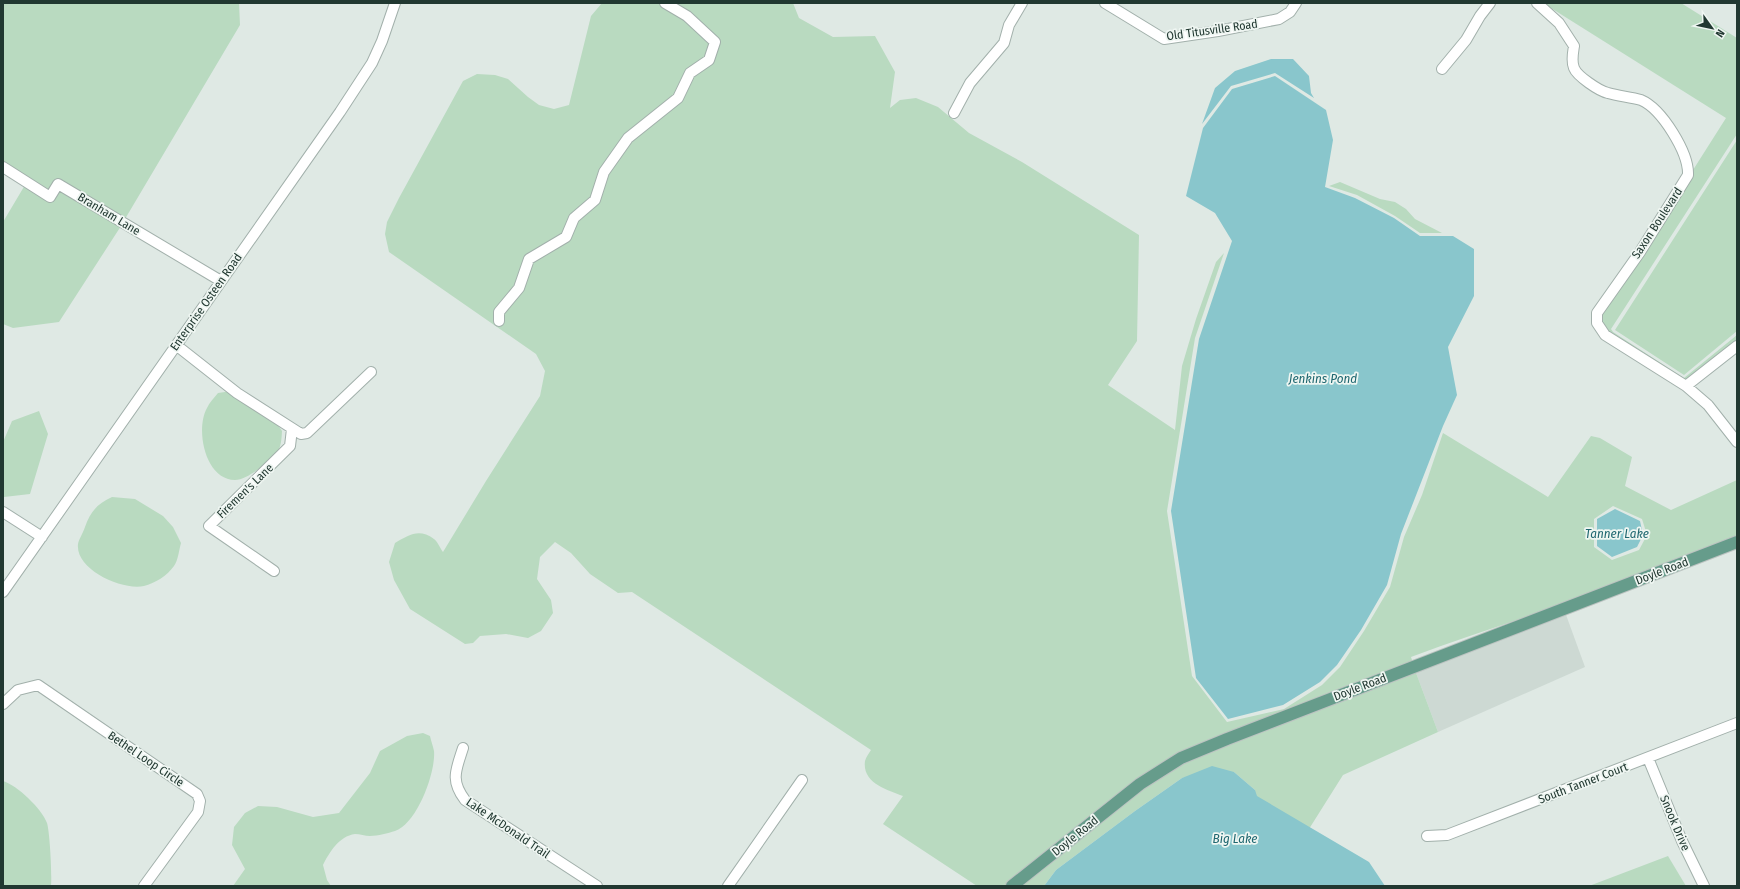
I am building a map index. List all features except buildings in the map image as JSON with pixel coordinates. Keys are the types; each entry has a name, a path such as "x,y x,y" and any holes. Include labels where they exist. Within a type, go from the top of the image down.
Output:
{"main road":[{"name":"Doyle Road","path":"1012,886 1140,784 1181,758 1737,542"}],"street":[{"name":"Enterprise Osteen Road","path":"3,592 372,63 382,41 395,3"},
{"path":"498,322 499,312 518,288 529,260 566,237 574,218 595,200 604,172 628,138 678,98 690,73 709,60 715,42 687,16 665,3"},
{"path":"954,113 970,83 1004,43 1009,25 1022,3"},
{"name":"Old Titusville Road","path":"1105,3 1164,39 1279,20 1290,12 1296,3"},
{"path":"1442,69 1466,40 1480,16 1490,3"},
{"name":"Saxon Boulevard","path":"1537,3 1559,24 1574,46 1572,57 1574,68 1586,80 1606,92 1642,101 1656,112 1676,138 1689,165 1688,175 1640,252 1597,313 1597,323 1605,335 1686,386 1708,405 1737,442"},
{"name":"Branham Lane","path":"3,167 50,197 58,184 221,281"},
{"path":"176,345 237,392 258,405 271,416 301,434 307,434 371,372"},
{"path":"1686,386 1737,346"},
{"name":"Firemen's Lane","path":"274,571 209,526 290,446 292,429"},
{"path":"3,512 42,537"},
{"name":"Bethel Loop Circle","path":"3,704 18,690 38,685 198,794 200,801 198,812 144,886"},
{"name":"South Tanner Court","path":"1426,836 1448,835 1737,723"},
{"name":"Lake McDonald Trail","path":"463,748 455,779 457,786 465,800 597,886"},
{"name":"Snook Drive","path":"1648,758 1682,841 1704,886"},
{"path":"728,886 802,780"}],"shaded area":[{"path":"1565,612 1585,667 1438,732 1415,670"}],"green space":[{"path":"3,3 239,3 240,25 125,219 60,181 48,192 3,163"},
{"path":"602,3 793,3 799,18 833,37 875,36 895,72 890,108 900,100 916,98 938,107 969,133 1022,162 1139,235 1137,341 1108,385 1175,430 1182,366 1196,319 1216,262 1224,253 1195,338 1167,511 1192,676 1227,722 1284,709 1322,685 1340,667 1364,631 1390,587 1404,537 1422,495 1443,433 1548,497 1591,436 1600,438 1632,457 1625,486 1671,510 1737,480 1737,537 1697,551 1578,599 1411,657 1413,663 1137,781 1005,886 977,886 883,824 903,796 883,788 871,780 867,775 865,761 871,750 632,592 618,593 590,574 571,553 555,542 540,557 537,579 551,600 553,613 541,631 528,638 506,634 480,636 473,643 465,644 410,609 394,580 389,562 395,543 400,540 414,534 424,534 435,540 443,552 540,396 545,371 536,354 389,252 385,234 387,222 463,81 477,74 495,75 508,79 539,105 554,109 569,105 591,16","holes":["1613,506 1642,519 1647,535 1639,550 1612,560 1594,547 1594,519"]},
{"path":"1543,3 1681,3 1737,38 1737,134 1611,329 1613,332 1684,378 1737,335 1737,341 1686,381 1607,332 1601,323 1601,315 1726,118"},
{"path":"1737,140 1737,331 1684,375 1615,330"},
{"path":"1340,182 1380,199 1395,202 1406,209 1415,219 1442,233 1420,233 1395,216 1357,195 1329,186"},
{"path":"25,185 48,200 60,189 121,226 59,322 13,328 3,324 3,222"},
{"path":"232,391 275,421 282,431 281,444 278,452 250,475 238,480 225,478 216,472 205,452 202,428 204,417 212,400 218,393"},
{"path":"39,411 48,434 30,494 4,497 3,442 12,421"},
{"path":"112,497 135,499 163,516 173,527 181,543 175,564 171,570 152,583 135,587 113,582 92,570 84,562 79,553 78,544 89,517 99,505"},
{"path":"1415,670 1438,732 1343,775 1297,848 1235,886 1255,790 1234,772 1182,778 1056,870 1044,886 1018,886 1142,787 1183,762"},
{"path":"423,733 430,736 434,751 434,760 424,796 418,808 403,826 395,831 373,836 355,834 349,835 339,842 328,855 323,865 327,880 331,886 233,886 245,869 232,845 234,827 245,813 258,806 277,807 313,817 339,813 370,773 380,751 407,736"},
{"path":"3,781 9,783 22,792 40,811 47,823 51,886 3,886"},
{"path":"1668,856 1686,886 1589,886"}],"water":[{"path":"1271,59 1293,59 1309,76 1311,93 1314,98 1275,73 1231,86 1202,124 1215,88 1235,71"},
{"name":"Jenkins Pond","path":"1275,76 1326,110 1333,140 1325,187 1355,198 1394,218 1420,236 1453,236 1474,249 1474,296 1448,347 1457,395 1443,426 1401,534 1387,585 1361,630 1337,665 1320,682 1283,705 1228,719 1196,678 1171,511 1199,339 1232,241 1215,213 1186,196 1203,128 1232,89"},
{"name":"Tanner Lake","path":"1615,509 1640,521 1643,535 1637,547 1612,557 1597,546 1597,519"},
{"name":"Big Lake","path":"1212,766 1234,772 1255,790 1257,796 1369,862 1385,886 1044,886 1056,870 1135,811 1182,778"}]}
